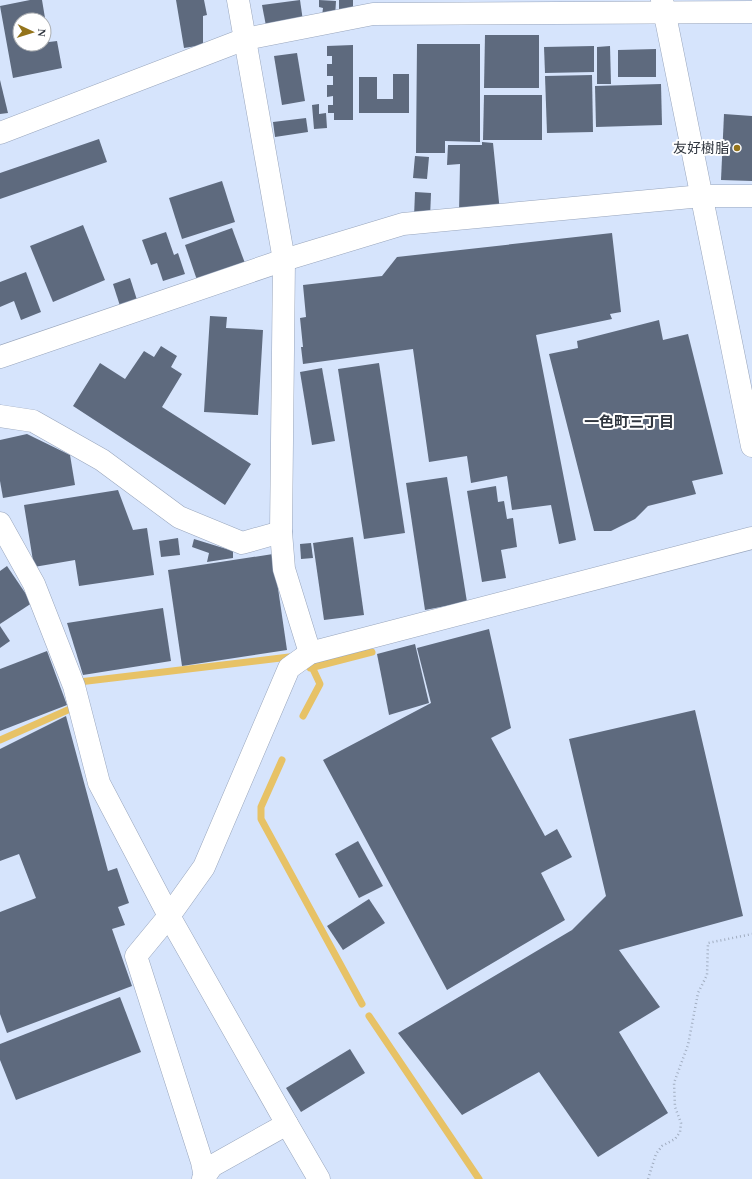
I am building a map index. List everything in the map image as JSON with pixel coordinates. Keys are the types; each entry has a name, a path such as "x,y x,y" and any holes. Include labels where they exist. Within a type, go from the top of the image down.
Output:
{"street":[{"path":"238,0 284,260 281,532 284,569 310,653"},
{"path":"664,6 752,446"},
{"path":"0,133 245,39 373,14 664,6 752,12"},
{"path":"0,357 284,260 403,224 702,196 752,196"},
{"path":"0,416 33,421 102,460 179,517 242,542 281,532"},
{"path":"0,523 34,584 74,686 99,783 168,916 319,1179"},
{"path":"287,1124 210,1175 202,1162 136,956 204,867 289,668 310,653 752,538"}],"path":[{"path":"648,1179 656,1154 662,1146 675,1139 680,1132 681,1123 674,1107 674,1083 688,1045 698,993 707,975 708,943 752,934"}],"building":[{"path":"30,0 42,0 44,12 12,12 12,52 52,52 52,42 57,41 62,68 13,78 0,6"},
{"path":"176,0 204,0 207,15 203,16 203,45 184,48"},
{"path":"300,0 303,21 266,26 262,5"},
{"path":"319,0 336,1 335,17 322,16 323,8 319,7"},
{"path":"339,0 353,0 353,16 339,16"},
{"path":"485,35 539,35 539,88 484,88"},
{"path":"417,44 480,44 480,142 445,141 445,153 416,153"},
{"path":"353,45 353,120 334,120 334,113 328,113 328,105 333,105 333,96 327,97 327,85 333,85 333,76 327,76 327,64 332,64 332,56 327,56 327,46"},
{"path":"594,46 594,72 545,73 544,47"},
{"path":"610,46 611,84 597,84 597,47"},
{"path":"656,49 656,77 618,77 618,50"},
{"path":"297,53 305,101 282,105 274,56"},
{"path":"393,74 409,74 409,113 359,113 359,77 377,77 377,99 393,99"},
{"path":"592,75 593,132 547,133 545,76"},
{"path":"0,80 8,113 0,114"},
{"path":"661,84 662,125 596,127 595,86"},
{"path":"484,95 542,95 542,140 483,140"},
{"path":"319,104 319,114 326,113 327,128 314,129 312,105"},
{"path":"724,114 752,116 752,181 721,180"},
{"path":"306,118 308,132 275,137 273,122"},
{"path":"99,139 107,162 0,199 0,173"},
{"path":"482,142 493,143 500,212 459,212 460,164 447,165 448,145 482,145"},
{"path":"415,156 429,157 427,179 413,178"},
{"path":"222,181 235,222 182,239 169,198"},
{"path":"415,192 431,193 430,218 414,217"},
{"path":"83,225 105,280 53,302 30,246"},
{"path":"232,228 246,266 198,283 185,245"},
{"path":"166,232 174,255 178,253 185,274 163,281 157,263 151,265 142,240"},
{"path":"612,233 621,312 610,314 612,319 536,335 576,540 559,544 551,505 512,510 507,476 471,483 467,456 429,462 413,349 303,364 300,318 306,317 303,285 382,276 397,257"},
{"path":"26,272 41,312 21,320 14,301 0,307 0,282"},
{"path":"130,278 138,303 121,309 113,284"},
{"path":"210,316 227,317 226,328 263,330 258,415 204,412"},
{"path":"659,320 663,340 688,334 723,474 692,481 696,494 648,506 635,519 611,531 594,531 549,354 578,348 577,341"},
{"path":"161,346 177,356 171,367 182,374 162,407 251,464 225,505 73,406 100,363 125,379 144,351 154,357"},
{"path":"379,363 405,533 364,539 338,369"},
{"path":"322,368 335,441 312,445 300,372"},
{"path":"27,434 70,455 75,485 3,498 0,481 0,440"},
{"path":"447,477 467,602 425,610 406,483"},
{"path":"496,486 498,502 504,501 507,519 513,518 517,547 501,550 506,578 482,582 467,491"},
{"path":"118,490 133,530 147,528 154,575 79,586 75,560 34,567 24,505"},
{"path":"353,537 364,615 324,620 313,543"},
{"path":"178,538 180,555 161,557 159,541"},
{"path":"194,539 233,551 233,558 207,562 209,553 192,547"},
{"path":"311,543 313,558 301,559 300,544"},
{"path":"273,554 287,650 182,666 168,570"},
{"path":"7,566 32,603 0,624 0,571"},
{"path":"163,608 171,661 83,675 67,623"},
{"path":"0,626 10,641 0,648"},
{"path":"489,629 511,728 491,738 545,836 557,829 572,857 541,873 565,920 447,990 323,760 431,703 417,648"},
{"path":"415,644 429,703 389,715 377,654"},
{"path":"47,651 67,705 0,731 0,669"},
{"path":"695,710 743,916 619,950 660,1007 619,1032 668,1113 598,1157 539,1072 462,1115 398,1033 572,930 606,896 569,739"},
{"path":"66,716 108,871 117,868 129,903 118,907 125,925 112,929 132,986 7,1033 0,1014 0,912 36,898 19,854 0,861 0,749"},
{"path":"358,841 383,886 359,898 335,854"},
{"path":"369,899 385,923 343,950 327,926"},
{"path":"120,997 141,1052 16,1100 0,1060 0,1044"},
{"path":"350,1049 365,1073 301,1112 286,1088"}],"waterway":[{"path":"310,668 372,652"},
{"path":"79,682 289,657"},
{"path":"303,716 320,684 313,669"},
{"path":"0,740 70,709"},
{"path":"282,760 261,807 261,819 362,1004"},
{"path":"369,1016 479,1179"}],"place":[{"name":"友好樹脂","path":"737,148"}],"district":[{"name":"一色町三丁目","path":"629,422"}]}
